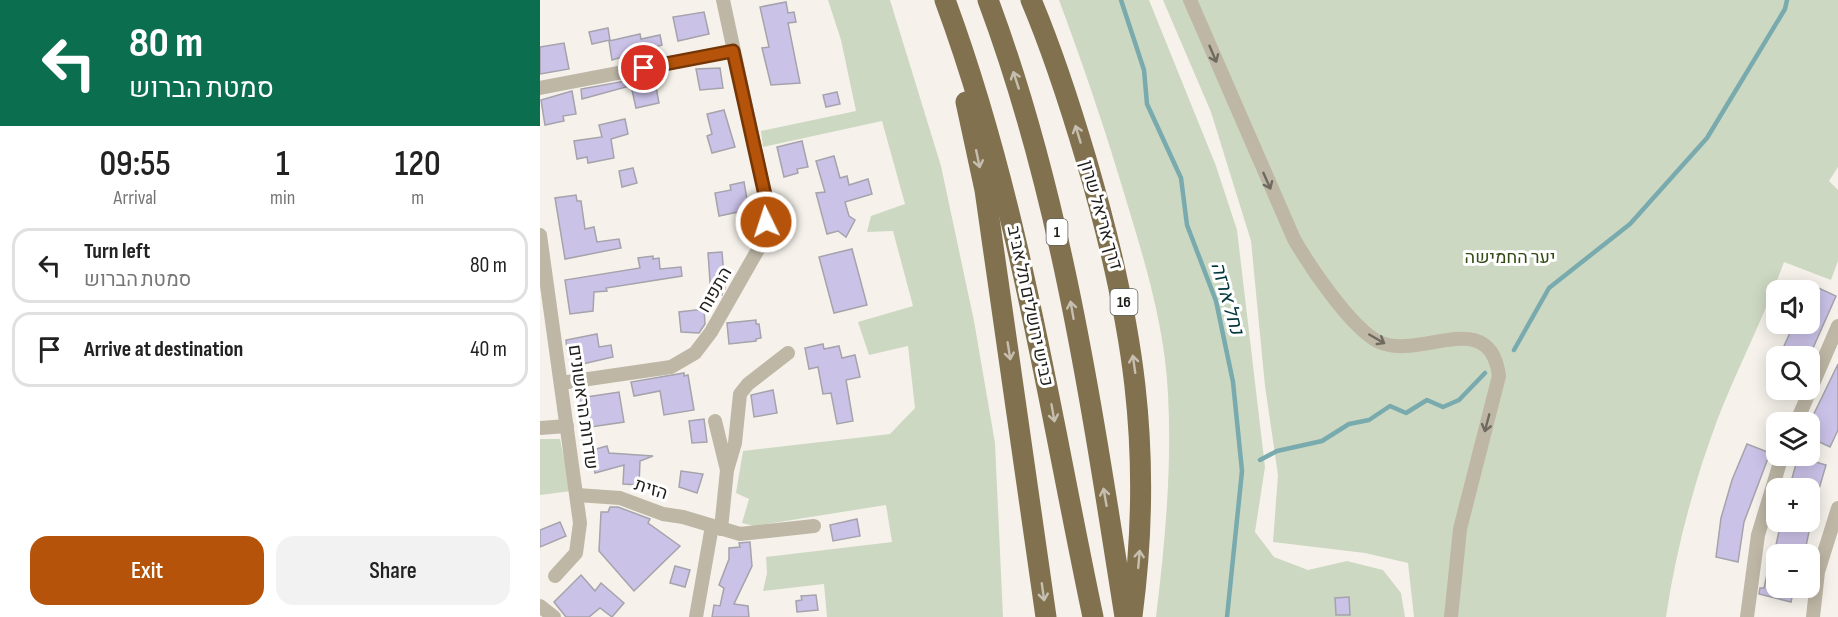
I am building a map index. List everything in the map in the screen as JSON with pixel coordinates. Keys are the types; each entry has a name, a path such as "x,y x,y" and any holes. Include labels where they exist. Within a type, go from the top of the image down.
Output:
{"highway":[{"path":"939,0 962,81 985,190 1046,617"},
{"name":"כביש ירושלים תל אביב","path":"945,0 995,155 1027,280 1092,614"},
{"name":"1","path":"988,0 1029,122 1050,204 1066,278 1125,617"},
{"name":"דרך אריאל שרון","path":"1031,0 1079,138 1111,247 1127,321 1136,378 1142,470 1140,550 1132,617"}],"street":[{"name":"התפוח","path":"561,383 671,368 688,360 711,332 756,254 765,230 766,202 723,0"},
{"path":"1190,0 1294,239 1308,263 1353,318 1379,341 1390,345 1467,339 1486,345 1494,355 1498,376 1460,530 1451,617"},
{"path":"540,88 733,51"},
{"name":"שדרות הראשונים","path":"540,236 580,523 576,553 555,576"},
{"path":"1801,412 1838,326"},
{"path":"696,617 716,527 726,503 727,470 735,443 740,394 748,384 788,353"},
{"path":"715,421 727,470"},
{"path":"540,428 567,426"},
{"path":"1747,617 1758,535 1779,466"},
{"name":"הזית","path":"577,495 627,500 663,514 751,535 814,526"},
{"path":"1813,617 1818,572 1838,508"},
{"path":"540,606 554,617"}],"green space":[{"path":"828,0 890,0 941,166 974,321 995,443 1003,617 827,617 824,584 763,591 767,573 766,557 892,542 886,505 754,526 742,523 749,499 736,493 743,451 890,434 915,408 908,346 869,355 858,322 913,306 893,231 867,232 871,216 905,204 882,121 763,147 761,131 856,111 841,40"},
{"path":"1059,0 1149,0 1216,166 1237,230 1265,467 1255,532 1274,557 1308,570 1347,561 1383,570 1401,593 1405,617 1156,617 1165,534 1169,450 1168,394 1163,345 1154,297 1134,226 1095,101"},
{"name":"יער החמישה","path":"1163,0 1838,0 1838,167 1829,181 1838,190 1838,261 1831,280 1784,262 1777,280 1766,280 1766,308 1718,418 1701,467 1681,541 1666,617 1414,617 1408,563 1365,553 1273,542 1278,475 1265,386 1251,241 1211,112"},
{"path":"540,439 560,439 571,491 540,495"}],"building":[{"path":"786,2 788,13 794,12 796,22 788,23 800,83 771,85 762,48 769,47 760,7"},
{"path":"704,12 709,34 678,41 673,17"},
{"path":"608,28 610,40 592,44 589,32"},
{"path":"640,34 641,39 660,35 662,45 612,60 609,41"},
{"path":"564,43 569,69 540,74 540,47"},
{"path":"720,68 723,88 700,90 696,69"},
{"path":"654,76 659,103 636,108 630,81"},
{"path":"625,81 626,87 582,99 581,89"},
{"path":"572,91 576,114 563,116 564,121 545,125 541,100"},
{"path":"837,92 840,104 826,107 823,95"},
{"path":"724,110 735,147 712,153 707,136 712,134 707,114"},
{"path":"625,119 628,134 611,139 614,158 588,163 587,157 577,159 574,141 602,137 599,125"},
{"path":"802,141 808,167 797,169 798,173 784,177 777,147"},
{"path":"834,156 840,178 847,176 849,185 868,179 872,194 845,202 849,216 855,220 846,237 838,231 827,234 816,193 825,192 816,161"},
{"path":"633,168 637,183 622,187 619,171"},
{"path":"744,182 750,217 740,219 738,212 719,216 715,193 731,190 730,185"},
{"path":"576,195 577,201 581,201 585,229 594,227 597,242 619,239 621,248 565,259 555,198"},
{"path":"852,249 867,305 834,313 819,257"},
{"path":"722,252 725,289 722,290 722,295 711,296 708,253"},
{"path":"653,256 653,259 659,258 660,269 681,267 682,276 594,292 593,311 570,314 565,280 640,268 638,258"},
{"path":"1820,289 1836,296 1820,332"},
{"path":"704,309 705,324 699,333 681,332 679,312"},
{"path":"756,320 756,324 759,324 761,338 756,341 729,344 727,323"},
{"path":"597,334 599,347 611,345 613,357 578,365 575,349 567,350 566,340"},
{"path":"1789,334 1819,334 1814,346 1784,346"},
{"path":"823,344 824,349 839,346 842,358 855,355 860,377 846,380 853,421 837,424 831,393 823,394 818,367 809,369 805,348"},
{"path":"1838,364 1838,430 1830,447 1820,442 1820,412 1815,412"},
{"path":"684,373 684,376 688,375 694,410 664,415 660,391 634,396 631,382"},
{"path":"773,390 777,413 754,417 751,395"},
{"path":"619,392 624,422 584,428 580,398"},
{"path":"704,419 707,442 692,443 689,421"},
{"path":"1747,444 1766,451 1766,464 1744,522 1738,562 1716,557 1721,518 1732,480"},
{"path":"607,446 609,453 653,456 640,461 639,485 623,484 624,465 595,473 589,451"},
{"path":"1820,463 1826,465 1820,486 1820,478 1792,478 1795,466 1820,466"},
{"path":"681,471 703,474 697,493 679,487"},
{"path":"610,507 618,507 650,519 648,523 680,546 634,591 599,551 601,512 608,512"},
{"path":"857,519 860,536 833,541 830,525"},
{"path":"560,522 566,536 540,547 540,530"},
{"path":"1779,532 1809,532 1806,544 1776,544"},
{"path":"750,542 752,566 734,604 748,606 749,617 712,617 714,605 720,606 724,588 719,585 729,559 729,548 740,547 739,543"},
{"path":"675,566 690,570 685,587 670,583"},
{"path":"581,575 595,591 601,583 624,603 612,617 600,608 589,617 566,617 554,602"},
{"path":"1766,579 1766,596 1759,594 1760,588 1764,588"},
{"path":"816,595 818,610 797,612 796,601 802,600 801,596"},
{"path":"1349,597 1350,615 1336,615 1335,598"},
{"path":"1775,598 1792,598 1791,602"}],"waterway":[{"name":"נחל ארזה","path":"1121,0 1144,70 1147,104 1181,178 1187,225 1216,301 1233,382 1242,471 1227,617"},
{"path":"1514,350 1549,288 1630,224 1707,138 1785,9 1787,0"},
{"path":"1260,460 1277,451 1322,441 1349,424 1369,420 1390,406 1406,413 1427,400 1443,407 1459,400 1485,373"}],"route":[{"path":"644,68 733,51 765,195 766,222"}]}
